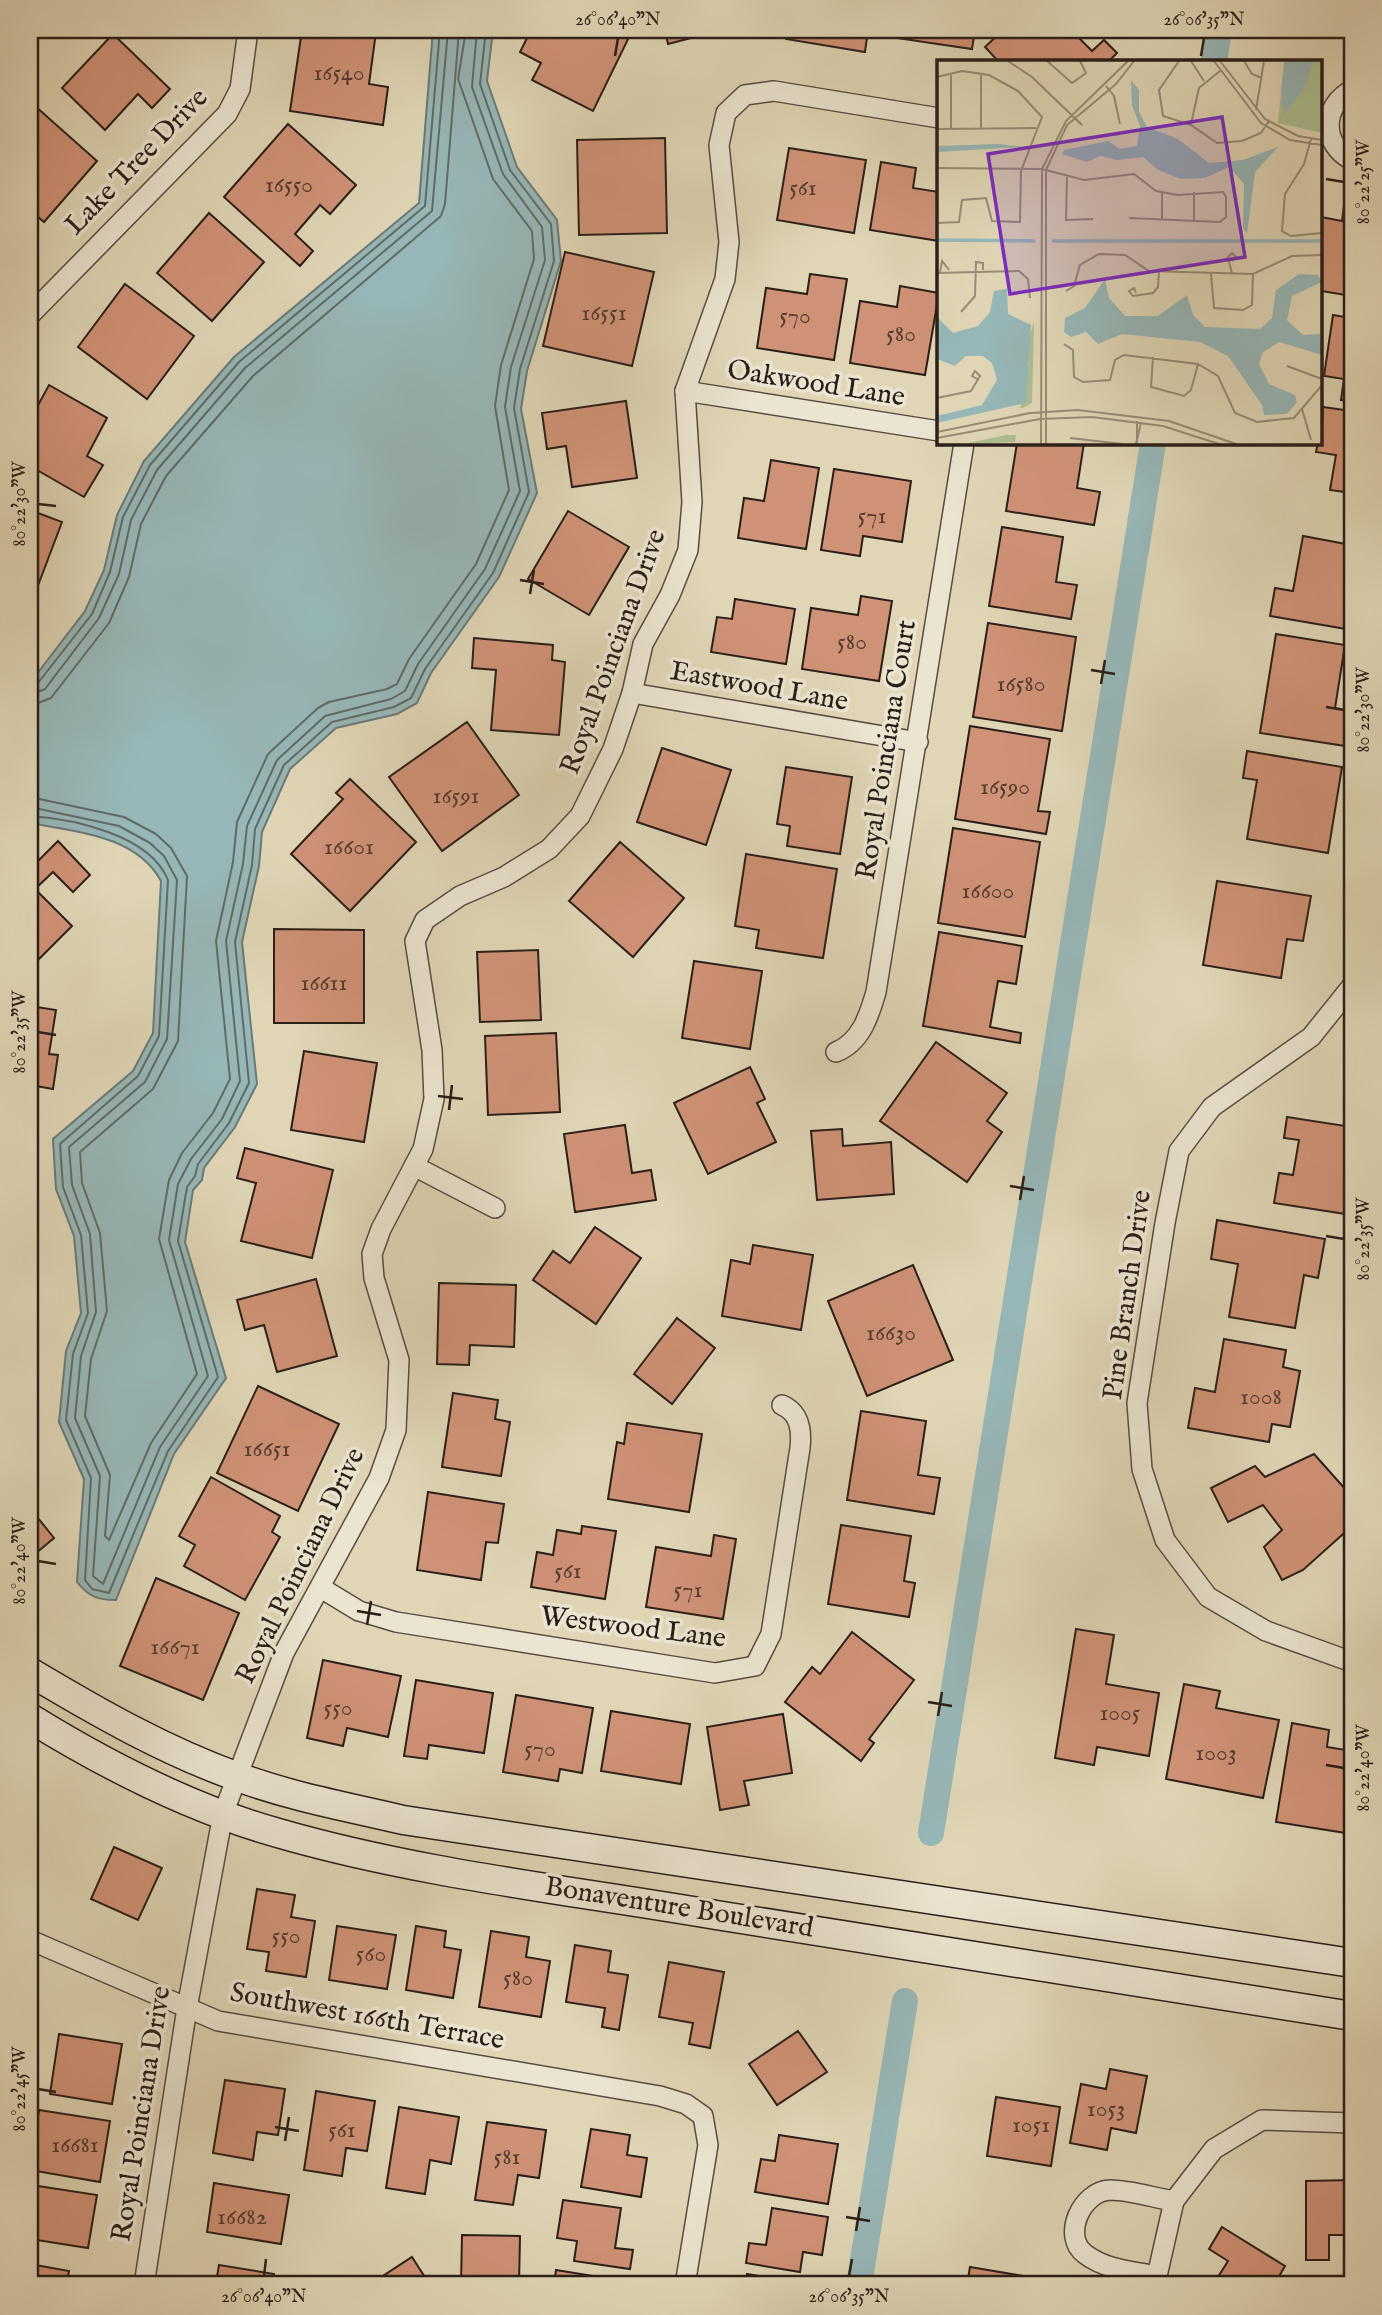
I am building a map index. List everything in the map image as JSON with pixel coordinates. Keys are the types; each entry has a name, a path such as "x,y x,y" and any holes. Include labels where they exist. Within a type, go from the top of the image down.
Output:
{"main road":[{"name":"Bonaventure Boulevard","path":"30,1672 168,1749 239,1778 292,1794 403,1820 1352,1963"},
{"name":"Bonaventure Boulevard","path":"30,1718 73,1745 223,1814 277,1833 398,1862 1083,1975 1352,2016"}],"street":[{"name":"Lake Tree Drive","path":"30,314 227,114 240,89 248,30"},
{"path":"1352,90 1339,97 1329,119 1332,142 1339,152 1352,160"},
{"name":"Royal Poinciana Drive","path":"144,2285 187,2008 223,1814 239,1778 284,1653 379,1478 396,1430 399,1360 374,1278 372,1254 423,1149 434,1099 432,1050 417,970 415,941 425,920 460,896 503,877 549,849 580,817 613,749 632,693 643,644 670,595 688,550 692,502 685,391 725,279 729,242 719,145 726,113 745,95 774,91 937,118"},
{"name":"Oakwood Lane","path":"685,391 937,431"},
{"name":"Royal Poinciana Court","path":"836,1052 845,1048 861,1031 876,992 964,444"},
{"name":"Eastwood Lane","path":"632,693 918,743"},
{"name":"Pine Branch Drive","path":"1352,986 1311,1037 1212,1107 1180,1150 1165,1223 1137,1403 1142,1469 1165,1540 1208,1597 1266,1631 1352,1662"},
{"path":"414,1166 495,1208"},
{"name":"Westwood Lane","path":"321,1588 359,1611 396,1622 715,1673 755,1666 771,1634 800,1448 800,1424 795,1413 782,1405"},
{"name":"Southwest 166th Terrace","path":"30,1940 218,2021 660,2095 686,2104 703,2116 708,2145 685,2285"},
{"path":"1174,2201 1108,2190 1089,2199 1077,2215 1075,2234 1082,2252 1104,2266 1156,2281 1174,2201 1214,2149 1262,2120 1352,2123"}],"water":[{"path":"433,30 493,30 487,81 517,167 557,220 561,261 527,371 521,409 537,493 499,577 431,673 417,703 397,714 336,728 290,769 262,832 259,866 242,942 257,1084 235,1127 204,1168 202,1180 193,1190 185,1242 226,1378 174,1454 116,1600 99,1598 77,1582 84,1479 59,1422 66,1351 81,1313 74,1236 56,1189 53,1139 133,1071 153,1033 161,881 150,866 121,845 85,833 30,823 30,683 85,611 104,570 117,515 144,461 234,357 419,203"}],"building":[{"path":"302,30 376,32 369,84 388,87 383,125 290,111"},
{"path":"531,30 632,31 593,111 532,80 541,63 520,52"},
{"path":"665,30 722,30 668,44"},
{"path":"787,30 868,30 865,52 786,39"},
{"path":"884,30 975,30 972,49 883,36"},
{"path":"1003,30 1071,30 1092,51 1104,40 1117,53 1110,60 997,60 985,47"},
{"path":"113,34 170,89 152,108 138,94 105,130 62,88"},
{"path":"35,106 97,161 44,222 30,210 30,112"},
{"path":"288,124 356,185 330,214 320,205 295,234 313,251 300,266 224,197"},
{"path":"665,138 667,233 579,235 577,140"},
{"path":"789,148 866,160 854,233 777,220"},
{"path":"881,162 916,168 913,188 937,192 937,241 870,230"},
{"path":"1345,198 1352,199 1352,296 1322,291 1322,217 1342,221"},
{"path":"209,213 264,262 212,321 157,273"},
{"path":"565,252 654,272 632,366 543,346"},
{"path":"810,274 847,279 834,360 757,348 766,288 807,294"},
{"path":"125,284 194,336 147,399 78,347"},
{"path":"900,286 937,293 925,375 850,363 860,301 897,307"},
{"path":"1333,315 1352,318 1352,401 1341,400 1344,379 1324,376"},
{"path":"49,385 107,418 87,456 103,465 84,497 30,466 30,420"},
{"path":"626,401 637,478 572,487 566,446 547,449 542,413"},
{"path":"1323,407 1352,411 1352,493 1330,490 1336,455 1316,452 1318,444 1322,444"},
{"path":"1017,444 1084,444 1077,488 1100,492 1094,525 1006,511"},
{"path":"771,460 819,468 806,549 738,538 744,498 764,501"},
{"path":"834,469 911,481 902,542 863,536 860,556 821,550"},
{"path":"30,510 62,522 34,596 30,594"},
{"path":"568,511 629,547 589,615 528,579"},
{"path":"1002,527 1063,537 1056,582 1077,585 1071,619 989,606"},
{"path":"1348,530 1352,531 1352,630 1270,616 1275,588 1293,591 1303,536 1346,544"},
{"path":"861,596 892,601 879,681 802,669 811,608 858,615"},
{"path":"735,599 795,609 786,664 711,652 717,617 732,619"},
{"path":"988,623 1076,637 1062,731 973,717"},
{"path":"1276,634 1345,645 1335,708 1352,711 1352,747 1260,733"},
{"path":"474,638 553,645 552,660 565,662 559,735 491,730 496,670 472,668"},
{"path":"467,722 519,795 442,851 389,777"},
{"path":"970,726 1050,739 1038,811 1050,812 1046,834 955,819"},
{"path":"662,748 731,770 706,845 637,822"},
{"path":"1247,751 1342,767 1328,853 1247,839 1257,780 1243,778"},
{"path":"786,767 852,777 840,854 787,846 790,826 777,824"},
{"path":"350,779 416,842 350,911 291,854 343,799 336,793"},
{"path":"953,828 1040,842 1025,937 938,923"},
{"path":"58,841 90,875 73,892 53,872 35,889 72,926 30,968 30,869"},
{"path":"620,842 684,898 633,957 569,901"},
{"path":"746,854 837,869 823,958 756,948 759,930 735,926"},
{"path":"1217,881 1311,896 1303,941 1287,939 1281,978 1203,965"},
{"path":"274,929 364,930 364,1023 274,1023"},
{"path":"939,932 1022,946 1016,984 998,981 990,1027 1021,1033 1020,1043 923,1026"},
{"path":"538,950 541,1020 480,1022 477,952"},
{"path":"694,961 762,971 750,1049 682,1038"},
{"path":"30,1006 56,1010 49,1054 58,1055 53,1089 30,1085"},
{"path":"556,1033 560,1112 488,1115 485,1036"},
{"path":"936,1042 1007,1093 987,1121 1002,1132 967,1182 880,1121"},
{"path":"304,1051 377,1063 364,1142 291,1130"},
{"path":"750,1067 765,1099 757,1103 776,1142 708,1174 674,1103"},
{"path":"1287,1117 1352,1127 1352,1215 1274,1203 1279,1173 1293,1175 1299,1140 1284,1138"},
{"path":"625,1125 632,1173 651,1170 656,1200 575,1212 564,1134"},
{"path":"842,1129 843,1146 891,1142 894,1194 817,1200 811,1131"},
{"path":"245,1148 333,1170 312,1258 241,1241 256,1183 237,1178"},
{"path":"1217,1220 1325,1239 1318,1278 1304,1275 1295,1328 1229,1317 1238,1264 1211,1259"},
{"path":"595,1227 641,1258 596,1324 533,1280 553,1251 570,1263"},
{"path":"753,1245 813,1255 801,1330 722,1316 731,1260 750,1264"},
{"path":"913,1265 953,1360 867,1396 828,1301"},
{"path":"316,1279 337,1356 277,1372 264,1325 245,1330 237,1300"},
{"path":"439,1283 516,1285 514,1347 470,1345 469,1365 437,1364"},
{"path":"677,1318 715,1348 672,1404 634,1374"},
{"path":"1224,1339 1286,1350 1283,1367 1300,1371 1290,1427 1272,1424 1269,1442 1188,1428 1195,1388 1215,1392"},
{"path":"258,1386 339,1424 298,1511 217,1473"},
{"path":"453,1393 498,1400 495,1419 510,1422 501,1476 442,1467"},
{"path":"861,1411 926,1421 918,1475 940,1478 934,1514 847,1500"},
{"path":"627,1423 702,1434 689,1512 608,1499 617,1442 624,1444"},
{"path":"1314,1454 1347,1491 1352,1502 1352,1526 1303,1570 1282,1580 1264,1547 1282,1530 1263,1505 1228,1522 1211,1488 1255,1466 1265,1477"},
{"path":"211,1477 280,1516 272,1532 280,1537 245,1600 184,1566 195,1545 179,1536"},
{"path":"428,1492 504,1504 498,1543 486,1542 481,1580 417,1570"},
{"path":"30,1508 54,1538 30,1558"},
{"path":"841,1525 911,1536 904,1581 915,1583 909,1617 828,1604"},
{"path":"582,1526 616,1531 605,1599 531,1587 537,1552 553,1555 557,1530 581,1534"},
{"path":"714,1535 736,1539 723,1619 646,1607 656,1547 711,1556"},
{"path":"156,1578 239,1613 203,1700 120,1666"},
{"path":"1076,1629 1114,1635 1106,1684 1159,1693 1149,1756 1097,1747 1094,1765 1055,1758"},
{"path":"852,1632 914,1680 869,1739 874,1743 861,1761 785,1702 812,1667 820,1674"},
{"path":"323,1660 401,1676 388,1737 347,1728 343,1746 307,1738"},
{"path":"416,1680 493,1693 484,1753 429,1745 427,1759 404,1756"},
{"path":"1184,1684 1220,1691 1216,1708 1279,1720 1263,1798 1166,1779"},
{"path":"516,1695 593,1708 582,1773 560,1769 558,1781 503,1772"},
{"path":"611,1711 690,1724 681,1784 601,1771"},
{"path":"783,1714 792,1773 744,1781 749,1805 720,1810 707,1727"},
{"path":"1292,1723 1329,1730 1327,1747 1352,1751 1352,1834 1276,1822"},
{"path":"114,1847 162,1868 138,1920 91,1899"},
{"path":"257,1889 295,1895 291,1917 315,1921 306,1977 266,1971 269,1952 247,1949"},
{"path":"337,1926 396,1935 387,1989 329,1980"},
{"path":"416,1926 446,1931 444,1947 461,1950 453,1998 406,1990"},
{"path":"491,1931 529,1937 526,1957 550,1961 541,2017 479,2007"},
{"path":"575,1945 611,1951 608,1972 628,1975 619,2030 602,2027 605,2008 566,2002"},
{"path":"669,1962 724,1972 710,2048 689,2044 693,2023 659,2017"},
{"path":"798,2031 827,2072 777,2105 749,2064"},
{"path":"59,2034 122,2044 112,2104 50,2094"},
{"path":"1110,2069 1147,2076 1136,2133 1111,2128 1107,2150 1070,2143 1081,2084 1106,2089"},
{"path":"225,2080 285,2089 278,2135 257,2132 253,2160 213,2153"},
{"path":"316,2091 375,2101 367,2151 346,2148 342,2176 304,2170"},
{"path":"996,2097 1060,2107 1051,2166 987,2156"},
{"path":"399,2107 459,2117 451,2164 430,2160 425,2194 386,2188"},
{"path":"39,2110 110,2121 100,2182 30,2170"},
{"path":"487,2122 546,2130 539,2178 518,2175 513,2205 475,2200"},
{"path":"591,2129 630,2135 627,2155 647,2158 641,2197 581,2187"},
{"path":"779,2135 838,2144 828,2204 755,2192 761,2159 775,2161"},
{"path":"1352,2180 1352,2235 1329,2235 1329,2260 1306,2260 1306,2181"},
{"path":"214,2183 289,2195 281,2244 207,2232"},
{"path":"38,2186 97,2195 88,2248 30,2239"},
{"path":"563,2200 621,2208 615,2248 633,2250 630,2269 574,2261 577,2241 557,2238"},
{"path":"772,2208 828,2217 822,2255 803,2252 800,2272 746,2263 749,2243 766,2245"},
{"path":"1222,2227 1285,2266 1274,2285 1213,2285 1228,2261 1209,2249"},
{"path":"462,2235 520,2236 519,2285 461,2285"},
{"path":"412,2257 430,2285 369,2285"},
{"path":"30,2264 69,2271 66,2285 30,2285"},
{"path":"219,2265 274,2274 272,2285 198,2285 199,2279 216,2282"},
{"path":"970,2267 1035,2278 1034,2285 967,2285"},
{"path":"556,2270 612,2279 611,2285 554,2285"},
{"path":"747,2274 816,2285 745,2285"}],"waterway":[{"path":"1214,60 1219,30"},
{"path":"931,1833 1153,444"},
{"path":"859,2285 905,2001"}]}
